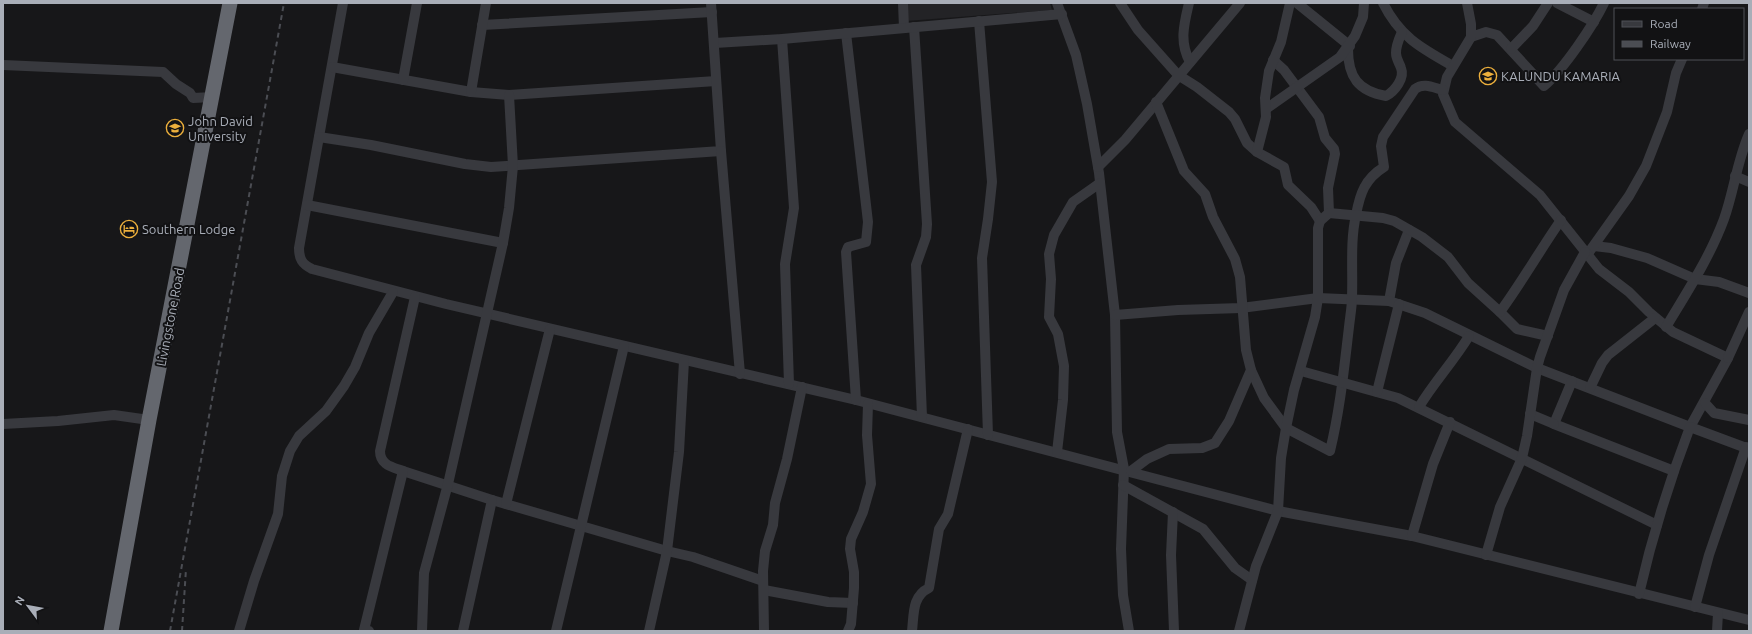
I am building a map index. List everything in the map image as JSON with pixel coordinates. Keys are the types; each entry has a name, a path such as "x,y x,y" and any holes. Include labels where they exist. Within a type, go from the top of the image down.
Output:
{"highway":[{"name":"Livingstone Road","path":"111,631 230,3"}],"street":[{"path":"343,3 299,248 299,255 303,264 312,269 393,292 856,400 1128,470 1278,511 1412,536 1638,594 1749,620"},
{"path":"403,80 417,3"},
{"path":"470,92 486,3"},
{"path":"669,3 669,14"},
{"path":"903,3 909,27 927,224 926,237 916,265 922,417"},
{"path":"1057,3 1076,55 1100,183 1115,315 1116,418 1128,470 1124,485 1121,549 1123,595 1129,631"},
{"path":"1120,3 1138,30 1178,75 1229,112 1236,119 1247,142 1257,152 1284,167 1288,185 1312,207 1320,221"},
{"path":"1190,3 1183,34 1183,43 1190,62"},
{"path":"1098,167 1125,140 1240,3"},
{"path":"1257,152 1263,134 1267,83 1273,60 1283,37 1290,3"},
{"path":"1297,3 1349,47"},
{"path":"1266,109 1340,57 1349,47 1363,18 1364,3"},
{"path":"1383,3 1388,15 1410,40 1453,66"},
{"path":"1467,3 1471,24 1471,37 1453,66 1443,90 1443,94 1455,122 1540,195 1599,269 1628,292 1655,318 1666,327 1685,338 1728,358"},
{"path":"1511,49 1533,26 1548,3"},
{"path":"1557,3 1594,22"},
{"path":"1471,37 1486,32 1493,33 1511,49 1544,86 1553,78 1594,22 1604,3"},
{"path":"482,25 574,21 669,14 712,8 721,151 740,374"},
{"path":"714,43 782,39 1062,14"},
{"path":"979,21 992,182 982,258 988,435"},
{"path":"1349,47 1348,63 1357,82 1362,88 1386,96 1392,93 1397,86 1402,73 1396,53 1397,44 1402,32"},
{"path":"846,33 868,226 866,242 848,248 846,252 856,400"},
{"path":"782,39 794,208 785,264 789,384"},
{"path":"1273,60 1284,70 1319,117 1325,138 1334,149 1335,154 1328,188 1329,213"},
{"path":"1486,554 1500,507 1522,458 1528,436 1537,368 1564,290 1586,254 1594,246 1629,196 1646,166 1668,112 1676,73 1682,60"},
{"path":"3,65 163,72 176,84 190,93 193,98 213,97"},
{"path":"332,67 470,92 509,95 716,81"},
{"path":"1156,102 1184,171 1205,194 1213,217 1235,259 1240,277 1241,308 1246,350 1251,370 1264,398 1286,428 1330,451 1339,412 1343,384 1352,298 1355,217 1366,183 1372,175 1384,167 1381,146 1383,138 1399,112 1419,86 1425,85 1443,90"},
{"path":"422,631 424,573 448,484 504,243 513,166 509,95"},
{"path":"1666,327 1695,279 1724,217 1742,150 1749,134"},
{"path":"319,137 476,166 513,166 721,151"},
{"path":"1735,176 1749,182"},
{"path":"1057,452 1063,400 1064,366 1058,334 1049,317 1051,279 1049,254 1054,235 1073,202 1100,183"},
{"path":"307,205 504,243"},
{"path":"1329,213 1355,217 1383,218 1422,237 1448,257 1468,283 1517,329 1548,336"},
{"path":"1239,631 1252,580 1278,511 1281,458 1286,428 1294,390 1301,371 1315,317 1318,298 1318,228 1320,221 1329,213"},
{"path":"1500,312 1521,285 1535,258 1561,220"},
{"path":"1389,301 1396,263 1409,230"},
{"path":"1594,246 1611,248 1647,258 1695,279 1719,282 1749,293"},
{"path":"239,631 254,581 278,514 282,476 290,451 299,436 326,411 344,386 355,367 369,333 393,292"},
{"path":"415,297 380,451 381,459 385,464 492,500 667,551 693,557 764,585 828,602 853,603"},
{"path":"1115,315 1178,310 1241,308 1318,298 1352,298 1389,301 1425,313 1469,336 1537,368 1747,448 1709,556 1695,607"},
{"path":"1378,392 1399,304"},
{"path":"1638,594 1657,525 1690,427 1728,358 1745,335 1749,312"},
{"path":"1590,388 1602,363 1608,355 1655,318"},
{"path":"506,504 550,329"},
{"path":"1419,407 1430,388 1454,360 1469,336"},
{"path":"556,631 624,346"},
{"path":"649,631 667,551 679,452 684,360"},
{"path":"1128,470 1169,449 1202,448 1215,443 1229,421 1251,370"},
{"path":"1301,371 1343,384 1398,398 1419,407 1657,525"},
{"path":"1554,424 1572,381"},
{"path":"764,631 765,551 773,525 775,503 788,459 802,387"},
{"path":"1704,403 1714,413 1749,420"},
{"path":"848,631 851,624 853,603 854,572 851,544 863,512 871,484 867,435 868,404"},
{"path":"1530,414 1674,471"},
{"path":"3,424 58,421 114,415 150,420"},
{"path":"1412,536 1433,464 1450,422"},
{"path":"912,631 917,597 922,591 929,588 939,529 948,514 968,429"},
{"path":"366,631 404,471"},
{"path":"1124,485 1203,529 1235,568 1252,580"},
{"path":"463,631 492,500"},
{"path":"1173,512 1171,555 1174,631"},
{"path":"1717,631 1718,613"}],"shaded area":[{"path":"906,3 1050,3 1052,10 906,21"}],"railway":[{"path":"170,631 284,3"},
{"path":"182,631 186,569"}],"place":[{"name":"KALUNDU KAMARIA","path":"1488,76"},
{"name":"John David University","path":"175,128"},
{"name":"Southern Lodge","path":"129,229"}]}
